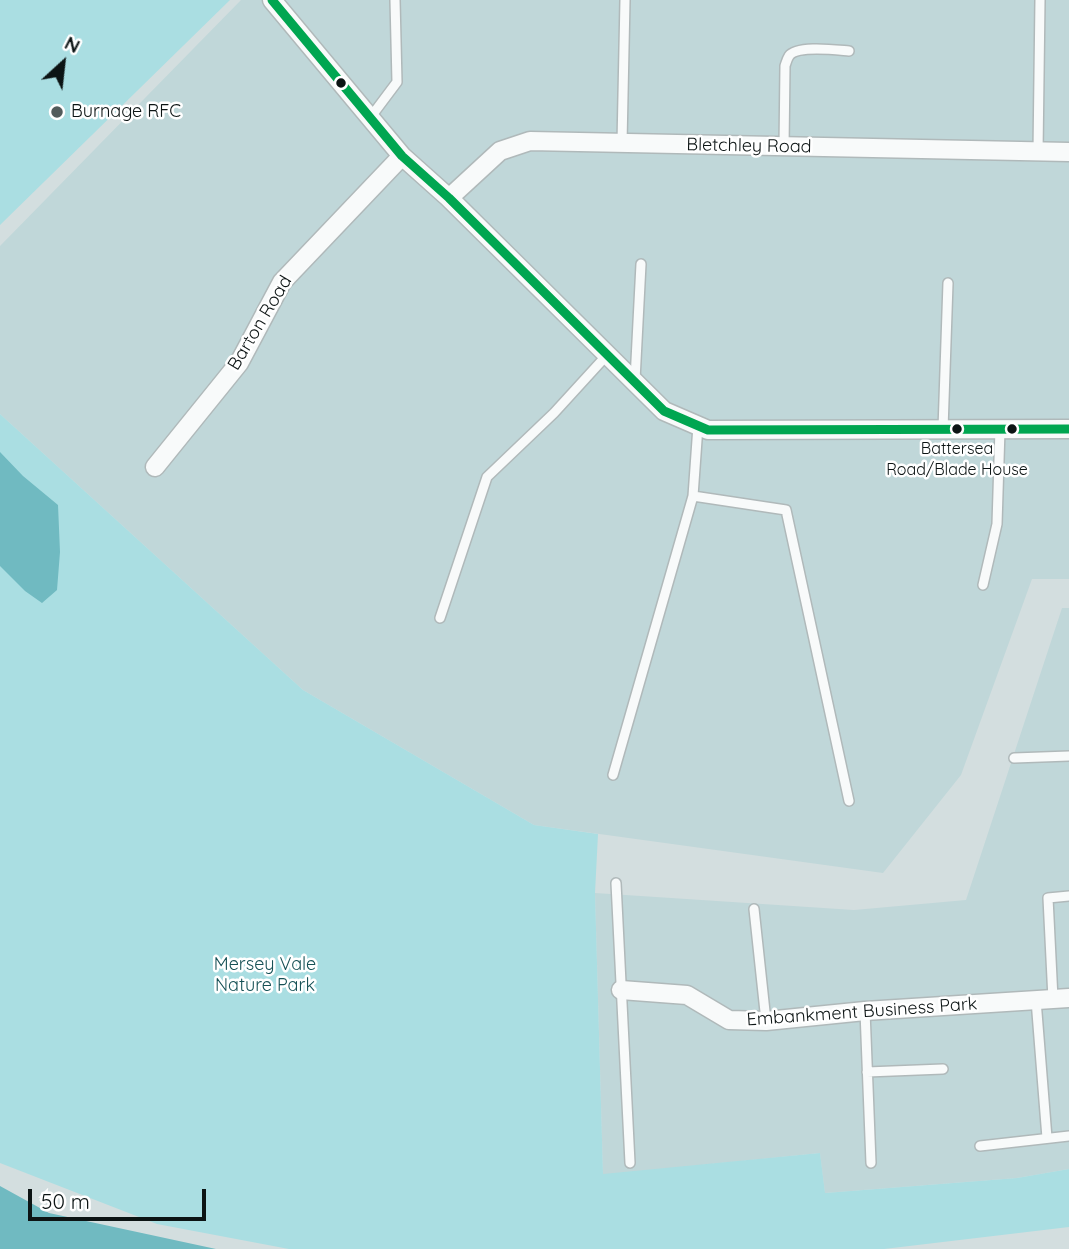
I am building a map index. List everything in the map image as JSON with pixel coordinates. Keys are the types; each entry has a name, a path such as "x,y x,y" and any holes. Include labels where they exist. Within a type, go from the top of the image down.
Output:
{"street":[{"path":"272,0 402,156 449,198 664,411 708,430 1069,429"},
{"name":"Bletchley Road","path":"449,198 500,151 530,141 1069,152"},
{"name":"Barton Road","path":"155,467 239,363 282,282 402,156"},
{"name":"Embankment Business Park","path":"621,990 687,995 729,1020 766,1021 864,1011 1053,999"}],"lane":[{"path":"370,118 397,82 395,0"},
{"path":"622,143 625,0"},
{"path":"1038,152 1040,0"},
{"path":"784,146 785,66 789,56 795,51 805,50 849,51"},
{"path":"634,382 641,264"},
{"path":"943,429 947,283"},
{"path":"440,618 487,477 554,413 607,355"},
{"path":"612,775 693,496 698,426"},
{"path":"983,585 997,524 1000,429"},
{"path":"693,496 786,510 849,801"},
{"path":"1014,758 1069,755"},
{"path":"616,883 630,1163"},
{"path":"1047,1138 1053,999 1048,898 1069,896"},
{"path":"754,909 766,1021"},
{"path":"864,1011 871,1163"},
{"path":"867,1072 943,1069"},
{"path":"980,1146 1069,1136"}],"shaded area":[{"path":"241,0 1069,0 1069,579 1032,579 961,775 883,873 534,825 303,690 0,414 0,246"},
{"path":"0,452 23,476 58,505 60,552 57,590 42,603 25,591 0,566"},
{"path":"1062,608 1069,608 1069,1169 1017,1178 825,1193 820,1153 603,1175 595,893 854,910 966,900"},
{"path":"0,1186 49,1213 216,1249 0,1249"}],"green space":[{"name":"Burnage RFC","path":"0,0 230,0 0,225"},
{"name":"Mersey Vale Nature Park","path":"0,414 303,690 534,825 598,834 595,893 603,1174 820,1153 825,1193 1017,1178 1069,1169 1069,1227 884,1249 289,1249 157,1224 0,1163"}],"transit line":[{"path":"272,0 402,156 449,198 664,411 708,430 1069,429"}],"place":[{"name":"Burnage RFC","path":"57,112"},
{"name":"Battersea Road/Blade House","path":"957,429"}]}
